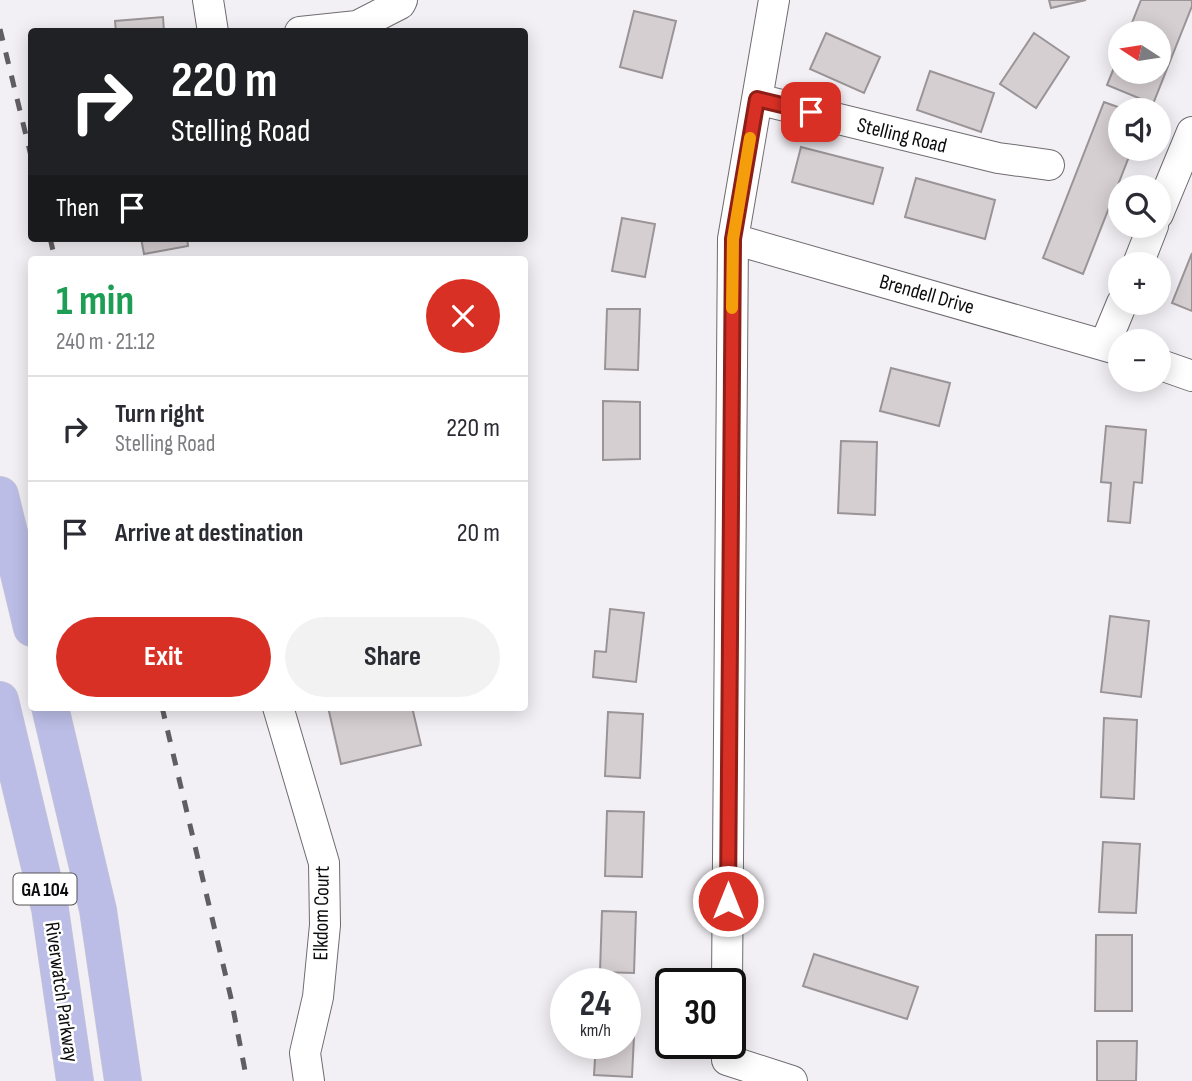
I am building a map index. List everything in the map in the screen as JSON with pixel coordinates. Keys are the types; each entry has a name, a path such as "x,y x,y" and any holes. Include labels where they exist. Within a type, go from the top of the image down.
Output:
{"main road":[{"path":"0,495 28,611"},
{"name":"Riverwatch Parkway","path":"0,699 50,909 75,1081"},
{"name":"GA 104","path":"51,711 99,909 123,1081"}],"street":[{"path":"208,0 212,28"},
{"path":"337,28 356,26 400,4 402,0"},
{"path":"727,968 733,239 774,0"},
{"name":"Stelling Road","path":"757,99 998,158 1049,165"},
{"path":"1171,183 1192,132"},
{"name":"Brendell Drive","path":"733,239 1108,346"},
{"path":"1171,369 1192,376"},
{"name":"Elkdom Court","path":"279,711 324,863 325,925 318,997 305,1053 309,1081"},
{"path":"726,1061 792,1081"}],"building":[{"path":"1049,0 1086,0 1051,8"},
{"path":"1141,0 1192,0 1171,59 1171,21 1133,21"},
{"path":"634,11 676,21 662,78 620,67"},
{"path":"163,17 164,28 116,28 115,21"},
{"path":"826,33 880,57 864,93 810,69"},
{"path":"1034,33 1069,57 1036,108 1000,84"},
{"path":"930,71 994,93 981,132 917,110"},
{"path":"1108,83 1161,84 1155,98 1138,98 1107,85"},
{"path":"1104,102 1108,103 1108,161 1127,161 1122,175 1108,175 1108,210 1083,274 1043,258"},
{"path":"801,147 883,168 873,204 792,182"},
{"path":"916,178 995,200 985,239 905,217"},
{"path":"622,218 655,224 645,277 612,271"},
{"path":"142,242 188,242 188,246 144,254"},
{"path":"1192,253 1192,311 1172,303"},
{"path":"607,309 640,309 638,370 605,369"},
{"path":"891,368 950,383 939,426 880,411"},
{"path":"603,401 640,402 640,459 603,460"},
{"path":"1106,426 1146,430 1142,483 1134,482 1130,523 1108,521 1111,483 1101,482"},
{"path":"841,441 877,442 875,515 838,513"},
{"path":"610,609 644,613 636,682 593,677 595,651 606,652"},
{"path":"1110,616 1149,621 1141,697 1101,692"},
{"path":"329,711 413,711 421,745 341,764"},
{"path":"608,712 643,714 640,778 605,776"},
{"path":"1104,718 1137,720 1134,799 1101,797"},
{"path":"607,811 644,812 642,877 605,876"},
{"path":"1103,842 1140,844 1136,913 1099,912"},
{"path":"602,911 636,912 634,968 600,968"},
{"path":"1096,935 1132,935 1132,1011 1095,1011"},
{"path":"814,954 918,987 907,1019 803,986"},
{"path":"1097,1041 1137,1041 1136,1081 1097,1081"},
{"path":"595,1059 633,1059 632,1077 594,1075"}],"railway":[{"path":"0,29 28,144"},
{"path":"51,242 54,256"},
{"path":"163,711 231,998 247,1081"}],"slow traffic":[{"path":"732,308 733,239 750,138"}],"route":[{"path":"728,901 733,239 757,99 811,112"}]}
